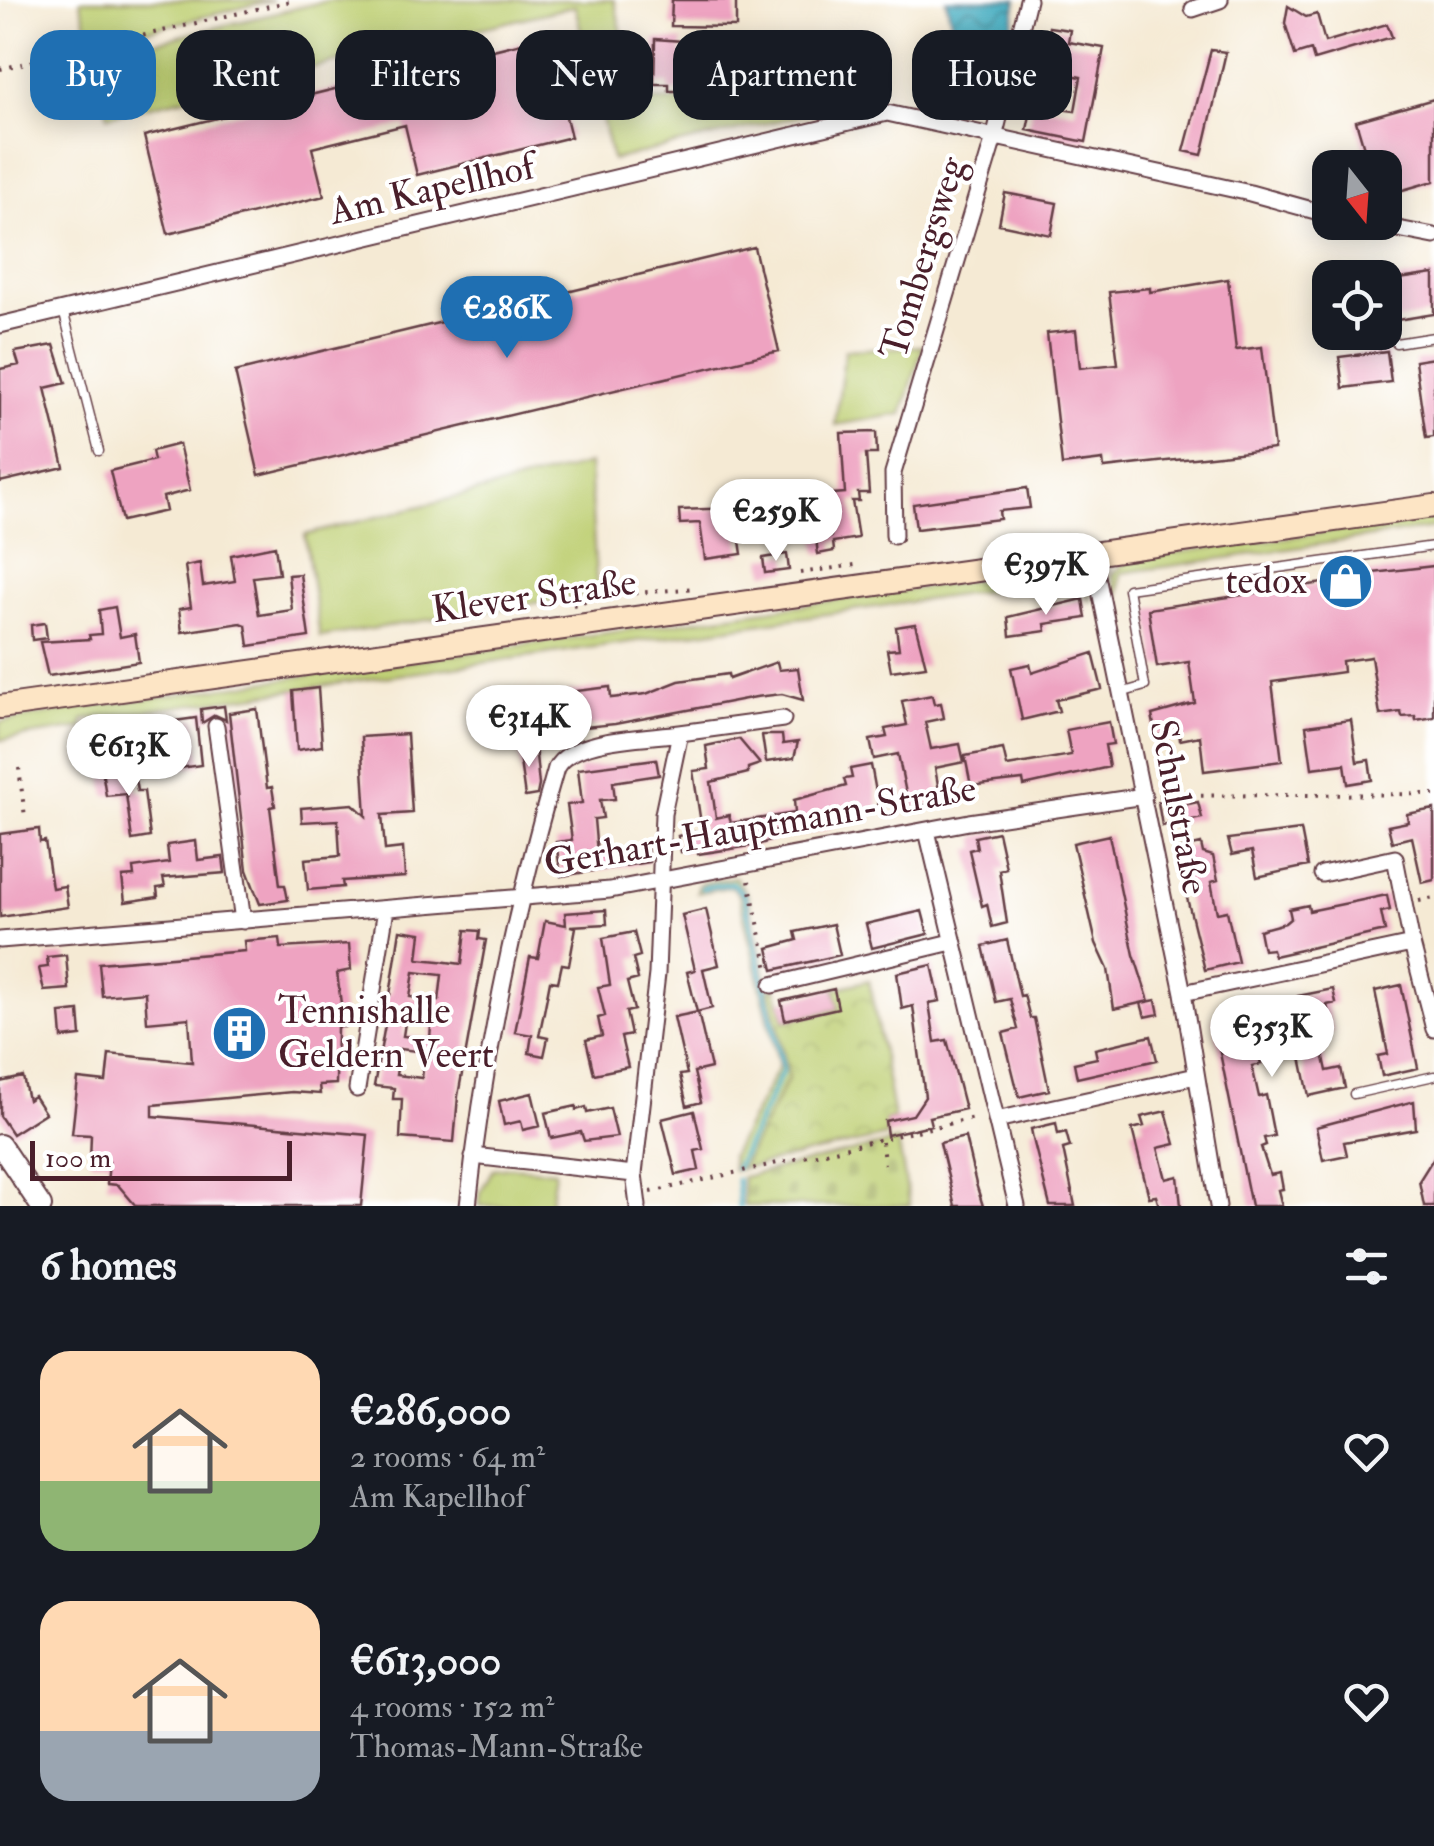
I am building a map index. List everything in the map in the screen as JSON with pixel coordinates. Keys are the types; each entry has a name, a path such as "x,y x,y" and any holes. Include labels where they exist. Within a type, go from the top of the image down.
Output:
{"main road":[{"name":"Klever Straße","path":"0,707 1434,506"}],"street":[{"name":"Tombergsweg","path":"894,536 893,473 994,138 1028,0"},
{"path":"1192,9 1220,0"},
{"name":"Am Kapellhof","path":"0,325 887,114 1250,192 1312,210"},
{"path":"1402,230 1434,236"},
{"name":"Schulstraße","path":"1092,552 1124,692 1182,993 1218,1206"},
{"path":"468,1206 485,1066 518,900 562,757 581,747 783,719"},
{"path":"216,726 243,921"},
{"path":"637,1200 634,1174 658,974 662,814 680,733"},
{"name":"Gerhart-Hauptmann-Straße","path":"0,940 518,900 661,882 927,831 1144,796"},
{"path":"927,831 1017,1206"},
{"path":"1322,874 1395,858 1434,1029"},
{"path":"356,1089 386,909"},
{"path":"772,985 952,942"},
{"path":"1182,993 1412,944"},
{"path":"995,1116 1196,1076"},
{"path":"0,1145 41,1206"},
{"path":"473,1156 634,1174"}],"lane":[{"path":"64,310 98,451"},
{"path":"1402,342 1434,338"},
{"path":"1124,692 1145,686 1128,588 1434,546"},
{"path":"1354,1094 1434,1076"}],"path":[{"path":"0,69 295,0"},
{"path":"19,768 25,817"},
{"path":"1144,796 1434,794"},
{"path":"745,866 772,985"},
{"path":"637,1200 995,1116"},
{"path":"882,1142 884,1164"}],"green space":[{"path":"80,0 273,0 149,30 88,30"},
{"path":"330,0 614,0 621,30 581,30 575,6 473,30 335,30 335,63 315,67 315,30 206,30"},
{"path":"176,37 176,100 156,105 156,42"},
{"path":"653,100 673,101 673,120 781,120 612,160 602,120 653,120"},
{"path":"923,346 902,414 835,425 845,350"},
{"path":"589,464 597,593 320,637 305,535"},
{"path":"1434,517 1434,528 1121,573 1118,602 1112,574 1130,559"},
{"path":"1053,569 1086,577 1091,602 1079,578 83,720 83,728 0,740 0,722 80,708"},
{"path":"735,877 747,894 789,1077 741,1169 733,1171 731,1156 779,1066 739,895 732,886 697,893 699,884"},
{"path":"869,980 894,1118 885,1121 887,1136 741,1169 789,1077 769,989 776,988 785,1021 839,1009 835,989"},
{"path":"898,1141 910,1206 744,1206 742,1177"},
{"path":"493,1169 555,1171 550,1206 479,1206 481,1191"}],"water":[{"path":"946,0 1017,0 1012,30 961,30 952,26"}],"building":[{"path":"672,0 736,0 736,27 671,26"},
{"path":"1288,6 1306,17 1317,14 1325,42 1387,24 1392,37 1314,60 1311,50 1295,55 1285,23"},
{"path":"655,39 673,40 673,91 669,91 669,84 654,84"},
{"path":"1072,43 1104,48 1086,142 1027,130 1029,120 1072,120 1081,77 1072,75"},
{"path":"516,44 516,120 567,120 571,137 417,175 405,125 312,148 324,196 168,234 144,136 209,120 315,120 315,94 335,89 335,120 496,120 496,49"},
{"path":"1211,50 1226,52 1202,155 1184,151"},
{"path":"1434,99 1434,181 1402,190 1402,150 1365,150 1356,121"},
{"path":"1005,193 1057,203 1051,235 999,224"},
{"path":"754,247 779,351 259,475 235,372"},
{"path":"1434,274 1434,314 1402,319 1402,279"},
{"path":"1228,279 1236,350 1262,347 1274,449 1104,468 1103,460 1062,465 1047,333 1076,330 1080,368 1118,364 1109,292 1150,288 1150,292"},
{"path":"54,345 66,383 45,388 64,467 0,482 0,369 19,365 15,352"},
{"path":"1387,351 1391,382 1343,388 1339,357"},
{"path":"1434,358 1434,437 1426,438 1415,361"},
{"path":"876,432 877,454 866,454 869,493 858,493 859,501 852,501 858,538 833,542 834,551 818,554 816,539 831,537 828,516 834,515 833,494 845,493 841,433"},
{"path":"179,444 190,490 163,497 166,511 122,521 110,471 154,460 152,451"},
{"path":"1027,488 1030,508 999,511 1000,519 916,529 913,504"},
{"path":"735,508 742,554 705,559 700,523 680,524 679,510"},
{"path":"275,546 279,574 253,577 259,615 292,610 288,575 300,574 309,637 249,646 246,625 241,623 182,632 179,609 191,607 185,566 200,563 203,586 235,581 231,555"},
{"path":"787,554 789,570 765,573 763,558"},
{"path":"1434,566 1434,717 1416,720 1415,716 1402,717 1401,712 1380,715 1371,657 1342,661 1343,672 1272,682 1282,761 1204,771 1200,736 1180,740 1179,732 1156,736 1152,715 1195,703 1189,662 1157,667 1148,609 1330,582 1329,578"},
{"path":"1083,599 1086,618 1045,624 1046,631 1010,636 1008,617"},
{"path":"115,607 120,637 135,634 139,662 48,676 40,642 90,639 89,635 101,634 99,610"},
{"path":"45,623 47,638 32,640 31,625"},
{"path":"915,624 926,666 891,671 887,650 899,649 896,627"},
{"path":"1093,653 1102,689 1056,700 1059,711 1022,720 1011,668 1030,664 1032,673"},
{"path":"777,662 779,670 798,668 803,700 782,694 756,697 615,724 524,733 519,699 539,696 541,706 569,702 568,692 610,687 611,698 646,694 679,681 728,674 729,679"},
{"path":"318,688 322,746 297,750 293,691"},
{"path":"932,695 934,704 941,703 944,718 925,722 931,749 960,744 964,762 935,768 941,802 909,808 898,754 874,759 870,740 887,737 885,729 907,725 902,701"},
{"path":"224,706 226,720 215,715 202,723 201,709"},
{"path":"257,709 267,788 272,787 275,806 270,807 280,885 285,885 288,900 260,904 247,870 229,713"},
{"path":"196,718 201,765 173,769 167,722"},
{"path":"1351,720 1357,762 1369,760 1372,780 1348,784 1345,764 1312,768 1306,726"},
{"path":"1109,722 1113,744 1105,745 1109,767 1024,786 1023,780 971,786 965,756 1003,749 1007,766 1071,755 1066,730"},
{"path":"407,734 412,813 382,815 385,850 403,848 405,877 342,881 343,887 308,890 305,859 340,856 338,820 302,822 301,808 353,804 366,816 361,737"},
{"path":"762,735 782,735 783,744 798,742 794,758 766,762"},
{"path":"739,739 760,764 748,768 748,773 711,782 716,818 729,815 731,823 795,813 794,800 846,786 844,779 852,778 850,769 871,765 879,808 843,814 844,821 830,823 831,829 799,835 798,827 772,832 773,840 757,845 698,854 697,849 681,852 678,836 702,830 693,771 709,769 706,746"},
{"path":"535,745 539,785 537,795 525,797 518,747"},
{"path":"656,759 659,775 613,782 615,799 600,800 603,818 594,819 597,853 647,847 649,862 561,876 556,842 572,840 567,805 582,803 578,769"},
{"path":"133,767 137,791 144,791 150,837 132,840 126,794 106,796 102,770"},
{"path":"1178,798 1179,806 1198,802 1202,818 1162,826 1158,802"},
{"path":"1434,809 1434,880 1422,883 1412,837 1392,842 1388,826 1408,822 1407,814"},
{"path":"39,829 40,842 45,841 52,888 65,886 68,907 0,917 0,834"},
{"path":"1301,830 1308,866 1257,877 1252,851 1232,855 1228,839"},
{"path":"998,832 1006,868 999,870 1007,923 992,927 987,904 982,906 969,850 977,848 975,837"},
{"path":"1109,835 1134,955 1149,1001 1114,1009 1108,969 1096,943 1073,843"},
{"path":"196,841 198,860 223,857 225,873 163,878 165,887 157,888 158,897 125,902 122,877 134,876 133,868 169,863 167,845"},
{"path":"1201,844 1203,853 1213,856 1218,880 1211,882 1217,913 1227,911 1238,962 1205,970 1175,850"},
{"path":"1387,895 1390,910 1381,912 1385,931 1274,956 1272,949 1263,950 1259,930 1285,923 1291,918 1289,909 1308,905 1309,911"},
{"path":"706,909 719,965 703,969 712,1008 697,1012 687,972 695,970 682,915"},
{"path":"606,910 607,924 570,926 576,927 569,965 562,964 558,982 550,981 539,1036 548,1038 544,1056 529,1053 532,1035 515,1032 530,957 538,958 545,921 566,925 565,913"},
{"path":"922,911 928,934 872,948 866,924"},
{"path":"833,924 840,955 773,970 768,948 797,940 795,932"},
{"path":"400,930 421,933 418,959 462,964 466,930 480,931 479,939 486,940 458,1096 454,1142 400,1138 402,1099 393,1099 394,1088 374,1086 388,1008 383,1007 384,994 390,995","holes":["414,972 442,975 439,1001 410,997","407,1010 432,1013 430,1039 403,1036","400,1049 425,1052 422,1078 396,1075"]},
{"path":"634,932 640,956 633,958 638,979 627,982 634,1010 626,1012 631,1035 621,1037 628,1067 594,1074 586,1040 602,1036 598,1018 605,1016 598,987 610,985 603,938"},
{"path":"280,938 281,948 349,944 351,970 337,973 344,1027 337,1027 336,1084 319,1085 320,1094 292,1092 153,1105 153,1116 368,1135 361,1206 136,1206 118,1185 107,1184 109,1162 90,1161 91,1135 72,1134 78,1079 106,1082 109,1054 192,1062 189,1018 147,1022 145,992 102,996 99,963 245,951 244,941"},
{"path":"1007,940 1020,996 1024,995 1030,1018 1034,1018 1049,1090 1019,1097 1003,1033 1018,1029 1010,999 996,1002 983,946"},
{"path":"66,955 69,989 44,991 39,968 48,967 47,957"},
{"path":"932,965 940,1001 929,1003 935,1042 947,1040 965,1109 929,1117 931,1125 887,1135 885,1121 913,1115 925,1097 913,1006 902,1009 897,973"},
{"path":"1401,985 1418,1068 1382,1076 1378,1056 1388,1054 1375,991"},
{"path":"834,989 838,1008 785,1020 781,1001"},
{"path":"1333,989 1336,1003 1327,1005 1333,1032 1319,1035 1327,1071 1341,1068 1345,1088 1309,1096 1299,1047 1259,1056 1261,1064 1252,1066 1259,1097 1266,1095 1274,1136 1264,1138 1266,1145 1261,1147 1270,1175 1280,1173 1283,1189 1278,1190 1282,1206 1251,1206 1213,1018 1229,1015 1232,1028 1294,1015 1292,1005 1299,1003 1298,996"},
{"path":"1156,1000 1159,1014 1145,1017 1141,1003"},
{"path":"79,1011 81,1036 62,1038 60,1013"},
{"path":"698,1012 711,1068 694,1072 701,1102 687,1106 680,1075 687,1074 674,1017"},
{"path":"1151,1036 1157,1060 1077,1078 1074,1063 1097,1058 1095,1049"},
{"path":"23,1077 28,1100 34,1096 45,1113 12,1134 0,1116 0,1082"},
{"path":"532,1093 540,1126 523,1130 521,1121 504,1125 499,1101"},
{"path":"1414,1101 1416,1129 1344,1142 1347,1155 1323,1160 1316,1127"},
{"path":"576,1106 576,1110 586,1107 587,1113 610,1108 617,1137 584,1141 581,1132 551,1138 545,1113"},
{"path":"694,1111 703,1149 695,1151 699,1170 676,1175 662,1119"},
{"path":"1166,1111 1175,1144 1158,1148 1166,1179 1178,1176 1181,1206 1159,1206 1156,1196 1149,1197 1132,1129 1144,1126 1141,1117"},
{"path":"1056,1123 1058,1134 1066,1132 1070,1147 1063,1149 1075,1206 1050,1206 1033,1139 1031,1129"},
{"path":"965,1137 983,1206 955,1206 940,1143"},
{"path":"1434,1157 1434,1206 1424,1206 1419,1181"}],"waterway":[{"path":"702,888 732,883 744,895 783,1070 736,1168"},
{"path":"737,1180 739,1206"}],"place":[{"name":"tedox","path":"1346,581"},
{"name":"Tennishalle Geldern Veert","path":"239,1033"}]}
